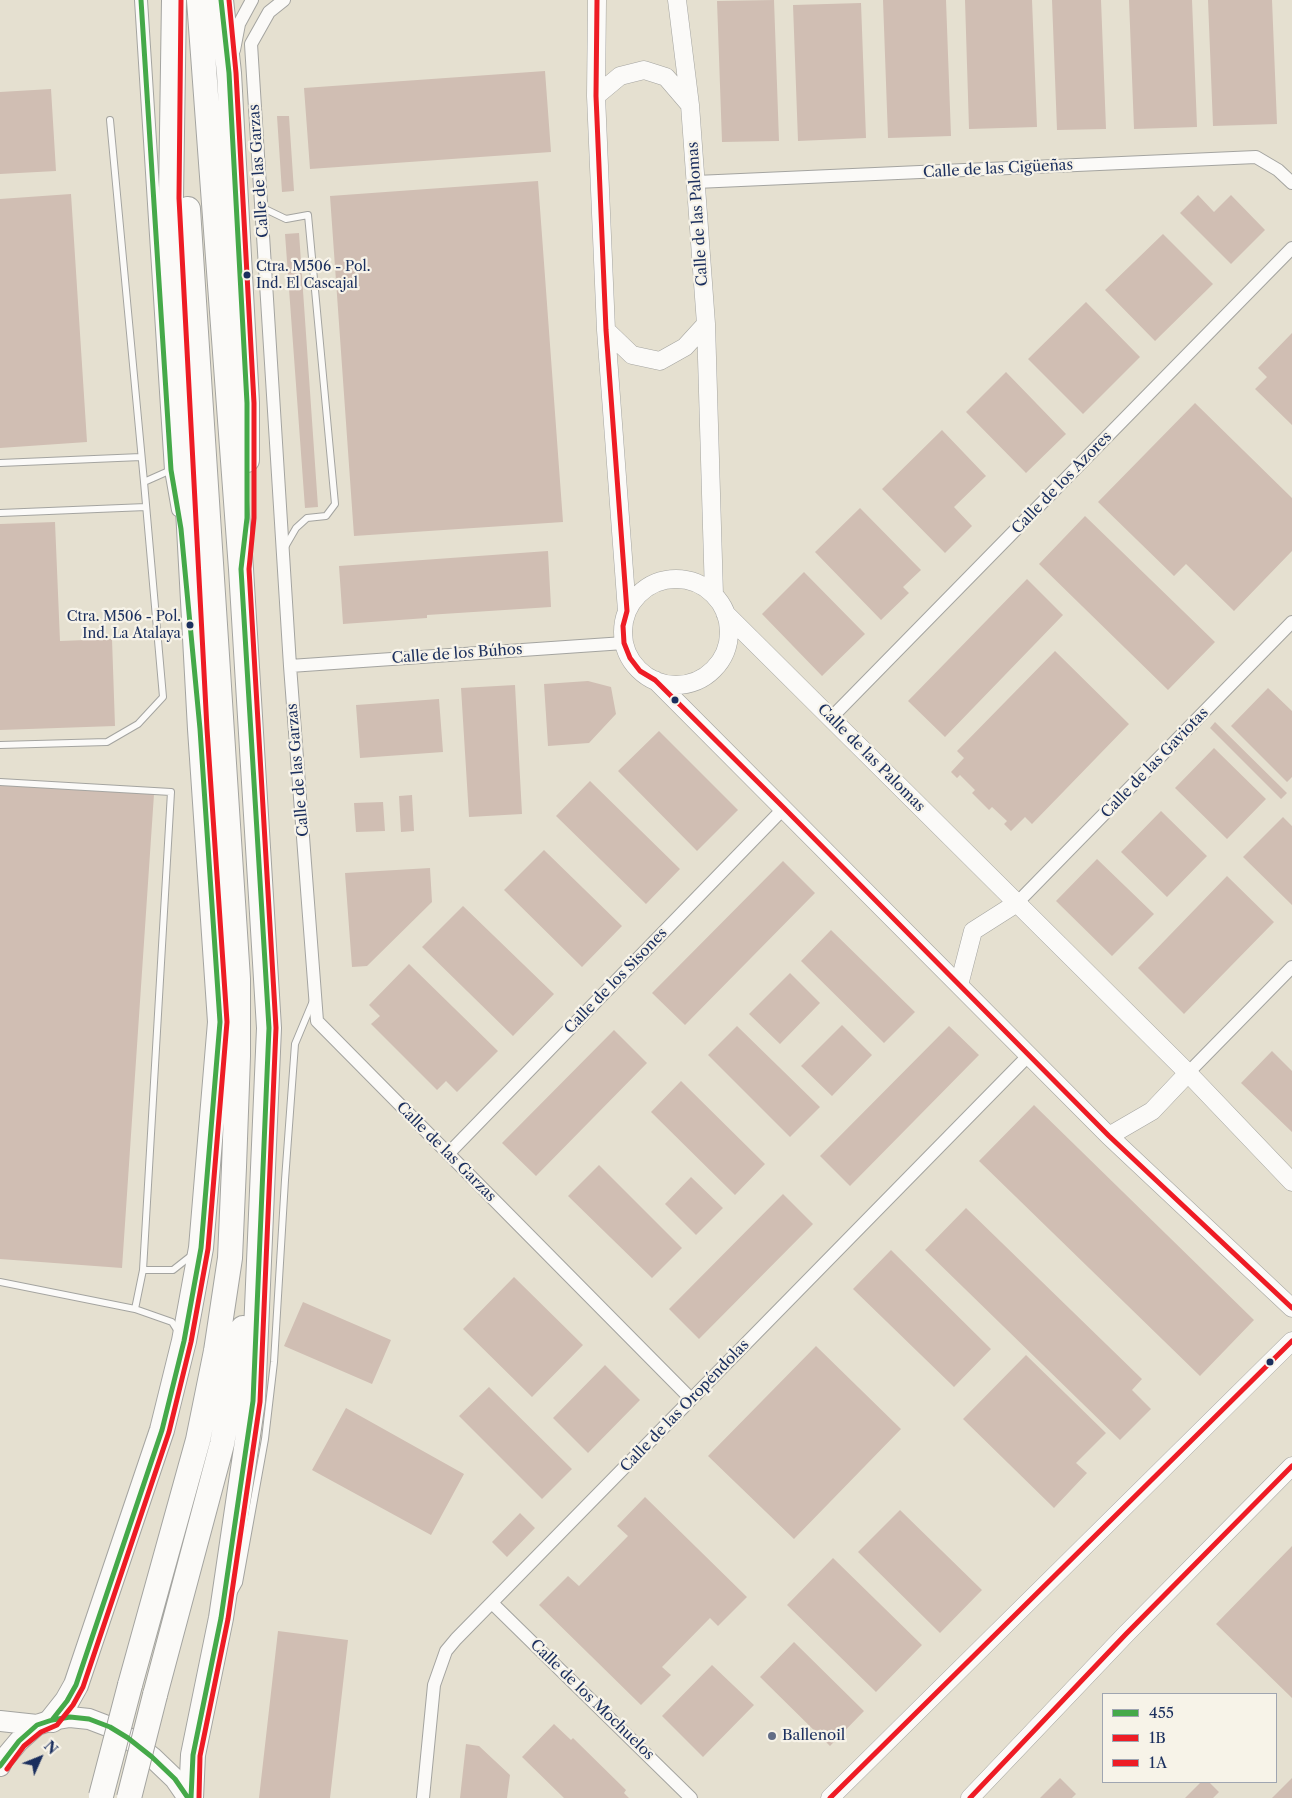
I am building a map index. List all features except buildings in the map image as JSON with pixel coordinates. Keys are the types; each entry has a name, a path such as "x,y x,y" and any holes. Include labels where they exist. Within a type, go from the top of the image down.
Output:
{"highway":[{"path":"44,1722 67,1701 76,1685 162,1430 184,1341 201,1248 220,1022 200,729 171,198 174,0"},
{"path":"101,1797 198,1440 216,1350 230,1258 238,1056 238,979 174,0"},
{"path":"189,1798 193,1755 221,1618 253,1400 269,1028 240,569 199,0"},
{"path":"221,0 229,73 247,403 247,518 240,569"},
{"path":"129,1798 222,1444 236,1372 260,1222"}],"main road":[{"path":"0,1721 44,1722 70,1717 89,1719 110,1727 128,1738 152,1757 175,1779 189,1798"},
{"path":"0,1766 19,1741 44,1722"}],"street":[{"path":"141,0 171,470 181,528 200,729"},
{"path":"229,73 239,24 252,0"},
{"name":"Calle de las Garzas","path":"284,0 269,12 251,44 290,666 317,1021 691,1399"},
{"path":"597,0 596,96 606,330 627,611"},
{"name":"Calle de las Palomas","path":"677,0 690,105 706,324 714,595"},
{"path":"596,96 620,76 644,70 666,77 690,105"},
{"name":"Calle de las Cigüeñas","path":"696,182 1256,157 1278,170 1292,183"},
{"name":"Calle de los Azores","path":"831,718 1292,248"},
{"path":"606,330 632,355 660,361 685,347 706,324"},
{"path":"655,680 672,685 690,683 706,676 718,663 726,648 729,630 725,613 714,595 700,585 684,580 666,580 650,586 636,596 627,611 623,626 624,643 630,658 640,671 655,680 1109,1136 1292,1308"},
{"name":"Calle de las Palomas","path":"725,613 1188,1073 1292,1182"},
{"name":"Calle de las Gaviotas","path":"1018,903 1292,622"},
{"name":"Calle de los Búhos","path":"290,666 624,643"},
{"name":"Calle de los Sisones","path":"448,1154 784,808"},
{"path":"959,985 973,931 1018,903"},
{"path":"1109,1136 1152,1112 1292,967"},
{"name":"Calle de las Oropéndolas","path":"423,1798 434,1685 446,1652 456,1639 1029,1055"},
{"path":"830,1798 1292,1341"},
{"path":"970,1798 1126,1634 1292,1466"},
{"name":"Calle de los Mochuelos","path":"492,1603 691,1798"}],"lane":[{"path":"0,745 107,742 138,724 163,698 110,120"},
{"path":"261,207 286,219 308,215 335,504 326,516 307,518 296,528 283,551"},
{"path":"0,463 141,457"},
{"path":"144,482 171,470"},
{"path":"0,513 146,507"},
{"path":"0,782 171,792 143,1270 135,1310"},
{"path":"221,1618 239,1583 265,1439 274,1362 295,1044 316,995"},
{"path":"143,1270 173,1270 201,1248"},
{"path":"0,1282 135,1310 172,1322 184,1341"}],"transit line":[{"name":"455","path":"52,1720 67,1701 76,1685 162,1430 184,1341 201,1248 220,1022 200,729 181,529 171,470 141,0"},
{"name":"1B","path":"7,1769 24,1746 41,1732 57,1725 73,1705 83,1687 169,1432 191,1342 208,1249 227,1022 207,729 179,198 181,0"},
{"name":"455","path":"191,1798 193,1755 221,1618 253,1401 269,1028 241,569 247,518 247,403 229,73 221,0"},
{"name":"1B","path":"199,1798 200,1756 228,1619 260,1402 276,1028 249,569 254,518 254,403 236,73 229,0"},
{"name":"1A","path":"597,0 596,96 606,330 627,611 623,626 624,643 630,658 640,671 655,680 784,808 1109,1136 1292,1308"},
{"name":"1A","path":"830,1798 1292,1341"},
{"name":"1A","path":"970,1798 1126,1634 1292,1466"},
{"name":"455","path":"0,1766 19,1741 37,1725 70,1717 89,1719 110,1727 128,1738 152,1757 175,1779 188,1798"}],"place":[{"name":"Ctra. M506 - Pol. Ind. El Cascajal","path":"247,275"},
{"name":"Ctra. M506 - Pol. Ind. La Atalaya","path":"190,625"},
{"name":"Ballenoil","path":"772,1736"}]}
